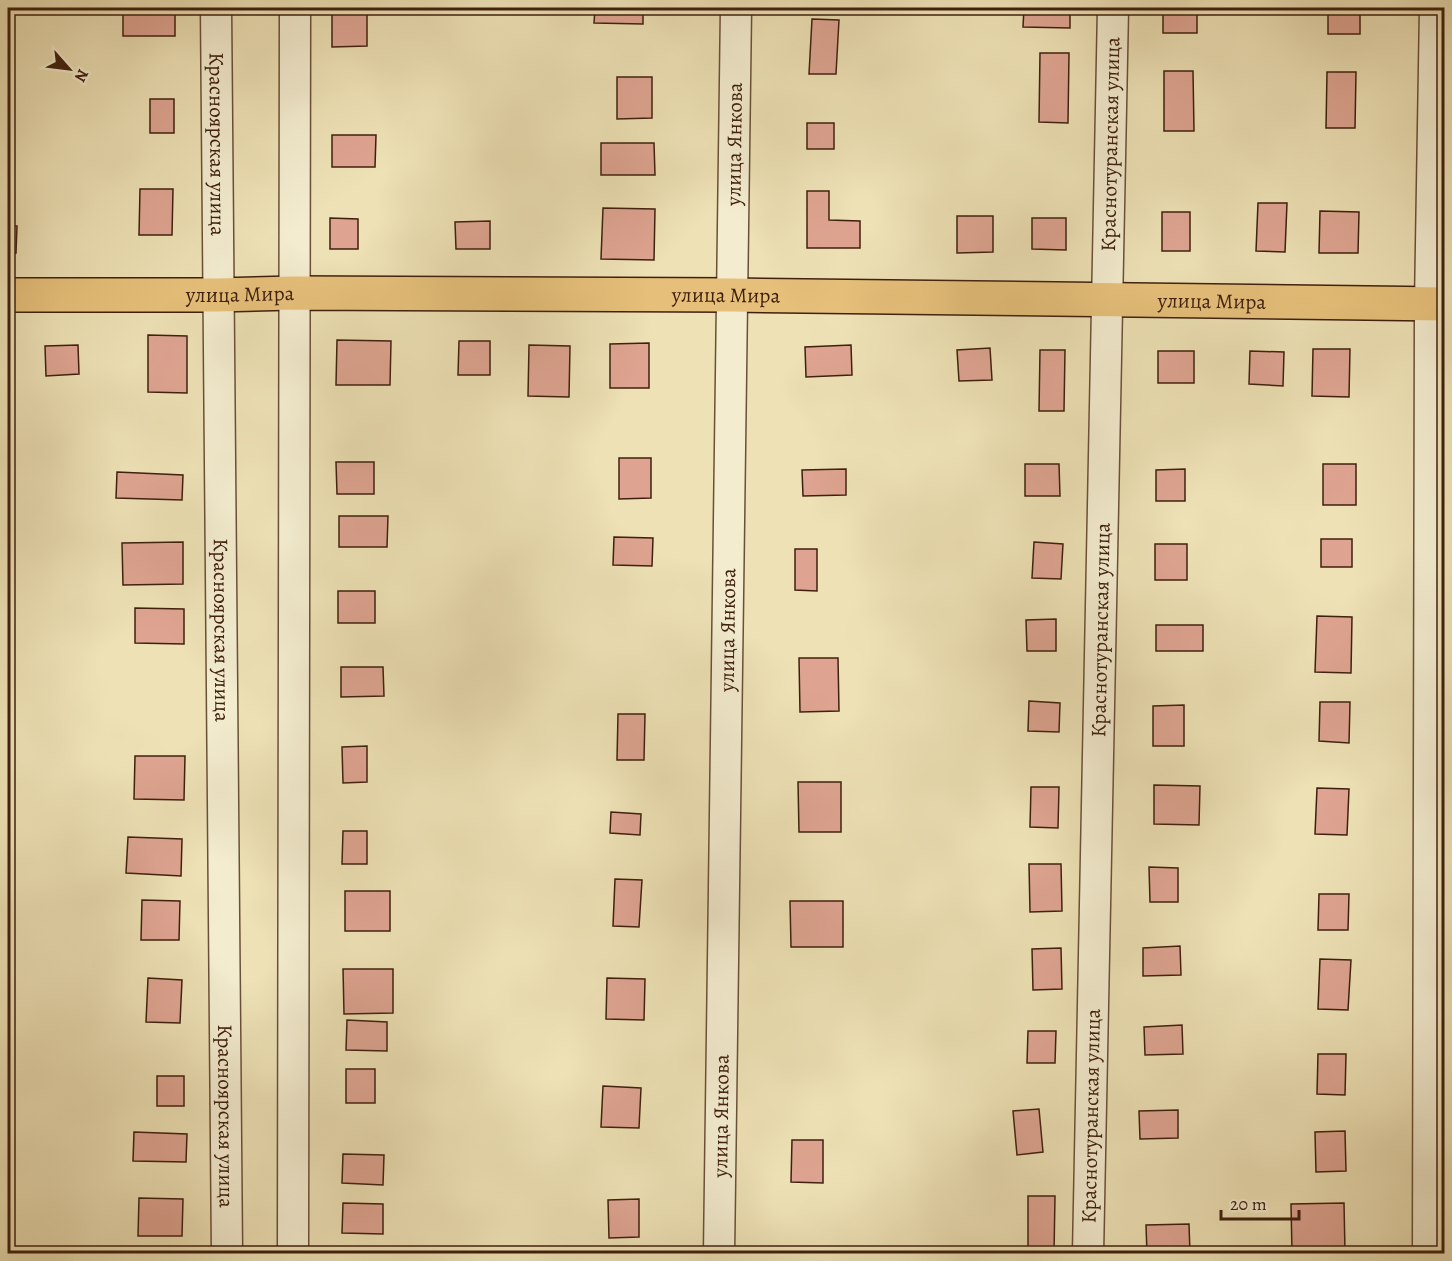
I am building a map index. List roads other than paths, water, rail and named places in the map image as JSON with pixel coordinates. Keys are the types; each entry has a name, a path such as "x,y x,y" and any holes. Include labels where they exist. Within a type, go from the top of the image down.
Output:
{"main road":[{"name":"улица Мира","path":"8,295 293,293 1437,304"}],"street":[{"name":"Красноярская улица","path":"216,8 227,1254"},
{"path":"293,1254 294,8"},
{"name":"улица Янкова","path":"719,1254 736,8"},
{"name":"Краснотуранская улица","path":"1088,1254 1113,8"},
{"path":"1428,1254 1437,304 1435,8"}]}
